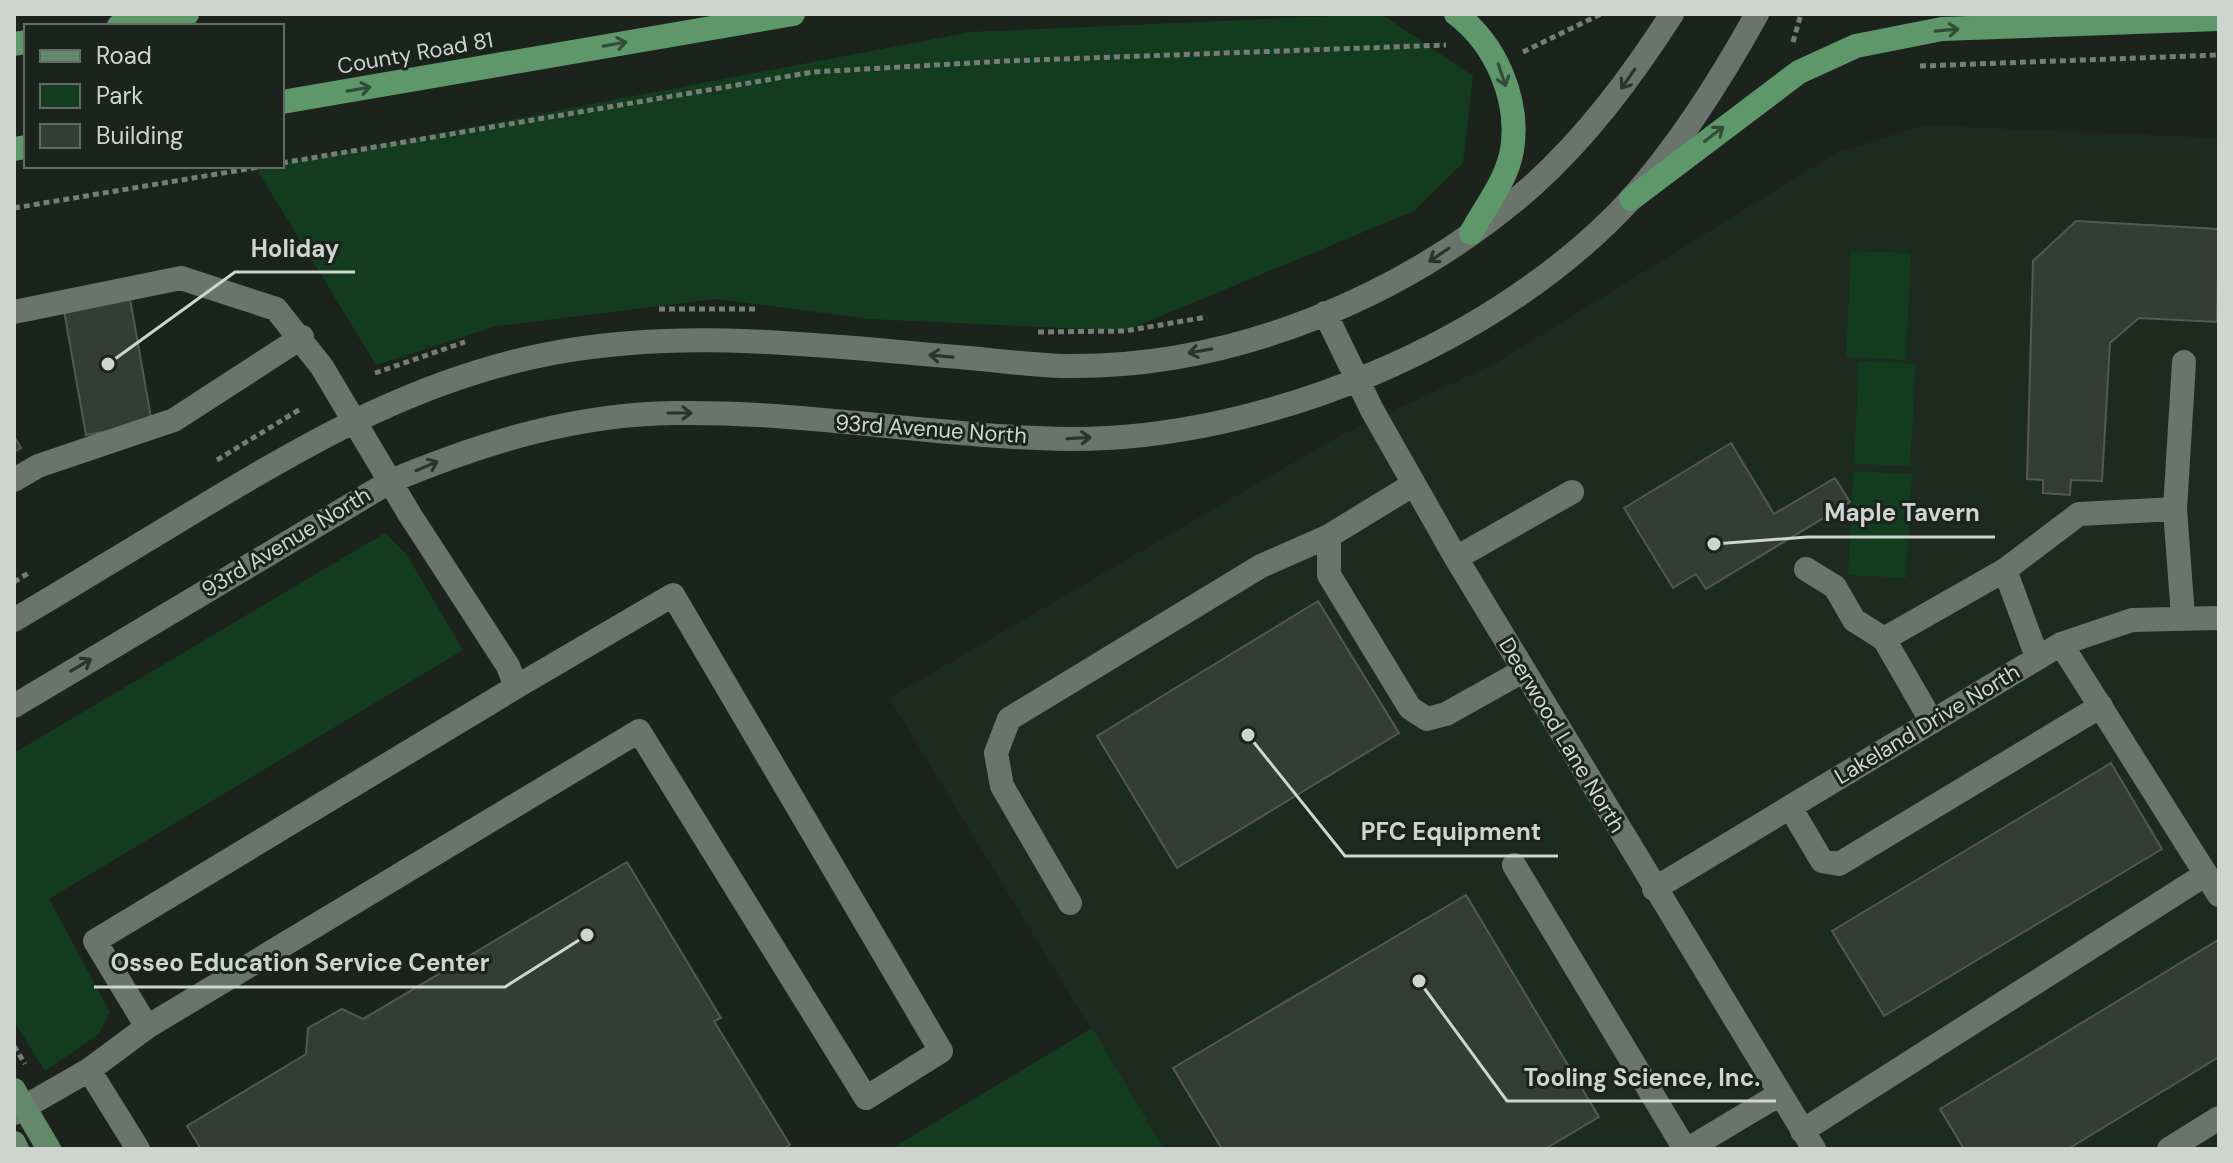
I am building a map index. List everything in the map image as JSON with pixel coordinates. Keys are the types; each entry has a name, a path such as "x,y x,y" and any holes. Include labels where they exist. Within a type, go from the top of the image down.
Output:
{"highway":[{"path":"130,24 187,14"},
{"name":"County Road 81","path":"284,102 793,14"},
{"path":"1456,14 1473,27 1498,64 1511,105 1512,149 1505,172 1471,233"},
{"path":"1631,199 1799,72 1856,46 1942,29 2219,19"}],"main road":[{"path":"17,1103 49,1149"},
{"path":"14,1143 17,1149"}],"street":[{"path":"14,620 309,442 429,386 491,366 618,343 677,338 735,339 1064,366 1140,361 1237,344 1325,313 1408,276 1530,187 1571,148 1621,89 1672,14"},
{"name":"93rd Avenue North","path":"14,706 391,481 458,453 512,436 563,424 672,413 768,416 1072,439 1179,429 1276,409 1358,381 1437,343 1511,299 1585,243 1631,199 1684,132 1724,75 1757,14"},
{"path":"14,312 181,278 276,309 302,337 355,419 508,666 516,687"},
{"name":"Deerwood Lane North","path":"1325,313 1358,381 1456,558 1808,1140"},
{"path":"14,480 38,466 174,420 302,337"},
{"path":"2183,617 2175,509 2184,362"},
{"path":"1070,903 1002,786 996,753 1009,719 1261,566 1329,536 1414,484"},
{"path":"1456,558 1572,492"},
{"path":"1884,639 2005,570 2079,514 2175,509"},
{"path":"1329,536 1329,575 1410,708 1427,719 1446,714 1523,671"},
{"path":"1806,569 1835,587 1854,620 1884,639 1932,722"},
{"path":"2005,570 2037,657"},
{"path":"17,1103 89,1070 147,1027 639,731 866,1098 941,1051 673,595 95,941 147,1027"},
{"name":"Lakeland Drive North","path":"1654,889 2061,644 2132,620 2219,618"},
{"path":"2061,644 2219,895"},
{"path":"1790,807 1822,861 1839,864 2101,706"},
{"path":"1514,865 1686,1149 1780,1094"},
{"path":"1808,1140 2206,874"},
{"path":"89,1070 138,1149"},
{"path":"2169,1149 2219,1118"}],"path":[{"path":"1517,55 1601,14"},
{"path":"1790,56 1801,14"},
{"path":"284,163 813,72 1434,43 1449,46 1458,54"},
{"path":"1910,67 2219,55"},
{"path":"14,208 253,168"},
{"path":"652,309 762,310"},
{"path":"1028,332 1125,331 1215,315"},
{"path":"375,373 478,338"}],"shaded area":[{"path":"1923,125 2219,138 2219,1149 1164,1149 889,698 1339,436 1496,363 1836,153"}],"green space":[{"path":"1381,14 1473,76 1463,163 1414,211 1125,331 870,319 715,299 497,326 376,365 256,168 284,168 284,163 971,32"},
{"path":"1851,251 1911,253 1906,360 1846,357"},
{"path":"1859,361 1916,364 1910,466 1854,464"},
{"path":"1853,471 1912,474 1906,578 1848,575"},
{"path":"385,533 407,555 463,650 49,899 110,1012 99,1034 45,1071 14,1021 14,753"},
{"path":"1092,1028 1164,1149 891,1149"}],"building":[{"path":"2076,221 2219,229 2217,322 2139,318 2110,343 2102,481 2071,480 2070,495 2043,493 2043,480 2027,479 2033,261"},
{"path":"129,293 152,423 86,435 63,305"},
{"path":"14,436 21,448 14,452"},
{"path":"1731,443 1774,514 1835,478 1850,502 1706,589 1696,574 1673,588 1624,508"},
{"path":"1318,601 1399,733 1177,868 1097,736"},
{"path":"2111,763 2162,849 1884,1016 1832,931"},
{"path":"627,862 721,1018 714,1021 790,1145 783,1149 201,1149 187,1126 306,1054 308,1028 342,1009 363,1019"},
{"path":"1466,895 1599,1117 1545,1149 1222,1149 1173,1068"},
{"path":"2218,940 2219,1057 2068,1149 1964,1149 1940,1109"}],"place":[{"name":"Holiday","path":"108,364"},
{"name":"Maple Tavern","path":"1714,544"},
{"name":"PFC Equipment","path":"1248,735"},
{"name":"Osseo Education Service Center","path":"587,935"},
{"name":"Tooling Science, Inc.","path":"1419,981"}]}
